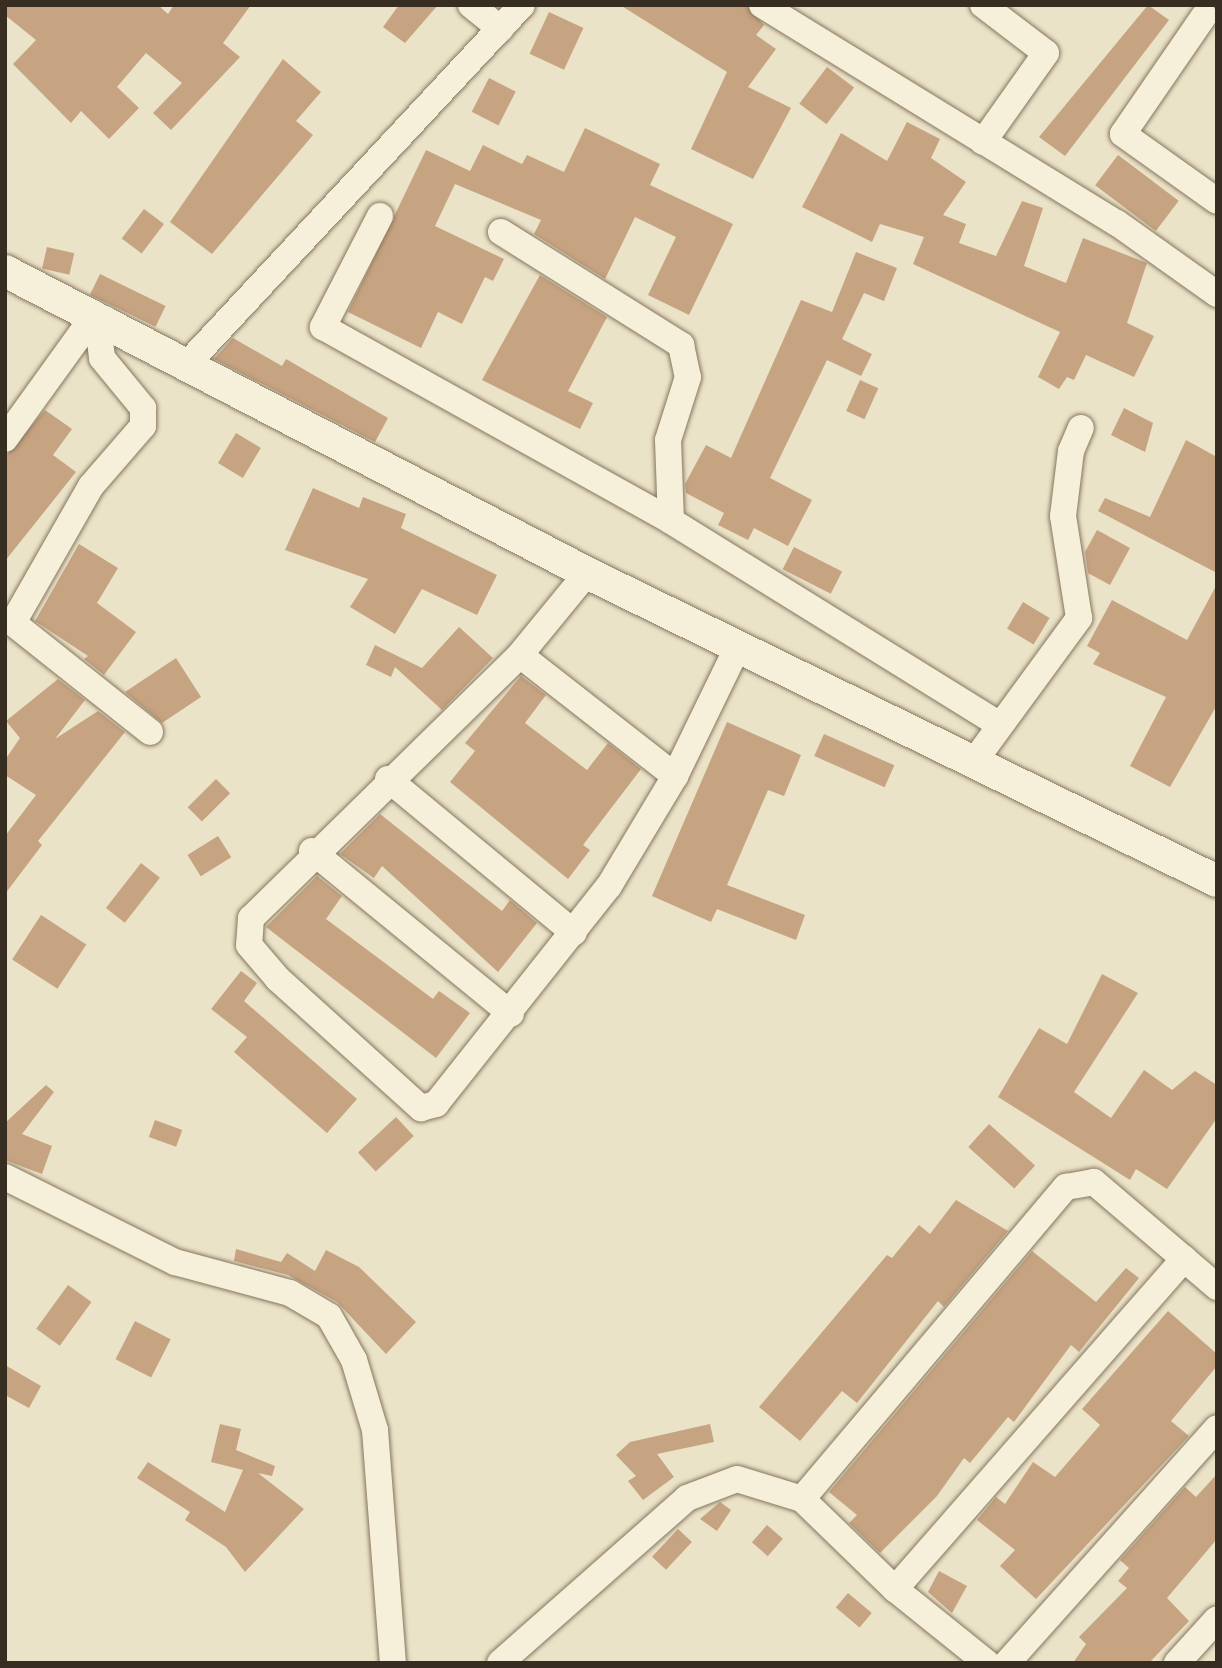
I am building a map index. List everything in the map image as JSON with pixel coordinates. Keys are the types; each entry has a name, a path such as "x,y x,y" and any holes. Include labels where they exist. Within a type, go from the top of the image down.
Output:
{"street":[{"path":"471,5 501,29"},
{"path":"189,362 522,5"},
{"path":"762,5 1118,223 1217,294"},
{"path":"983,5 1046,53 983,142"},
{"path":"1204,16 1123,134 1215,196"},
{"path":"380,216 323,327 671,521 999,724"},
{"path":"501,232 681,345 688,377 668,440 671,521"},
{"path":"5,271 189,362 587,573 1217,881"},
{"path":"5,439 100,317"},
{"path":"100,317 102,358 143,408 143,426 76,509 61,548 13,623 150,732"},
{"path":"972,763 1079,618 1063,516 1070,451 1081,428"},
{"path":"587,573 520,655 312,851 251,918 249,945 409,1101 421,1108 436,1104 574,933 675,776 738,646"},
{"path":"520,655 675,776"},
{"path":"388,779 574,933"},
{"path":"312,851 511,1014"},
{"path":"5,1177 175,1262 290,1293 329,1316 354,1360 375,1430 393,1663"},
{"path":"802,1499 1066,1187 1094,1182 1217,1287"},
{"path":"895,1589 1184,1259"},
{"path":"1007,1663 1217,1428"},
{"path":"500,1663 687,1498 712,1483 761,1483 802,1499 895,1589 987,1663"},
{"path":"1177,1663 1217,1619"}],"building":[{"path":"5,5 158,5 168,14 174,5 251,5 223,43 240,57 171,130 153,113 182,83 146,53 117,87 139,108 109,139 81,111 71,123 13,64 36,40 5,15"},
{"path":"399,5 438,5 405,43 383,27"},
{"path":"620,5 746,5 764,25 756,35 776,49 748,87 791,108 753,179 691,149 727,72"},
{"path":"1148,5 1169,20 1065,156 1039,137"},
{"path":"549,12 583,28 564,70 530,54"},
{"path":"283,59 321,92 296,121 313,135 212,254 170,222"},
{"path":"827,67 854,87 826,124 799,104"},
{"path":"489,78 516,92 498,125 472,112"},
{"path":"907,122 940,139 931,158 966,182 943,215 966,224 959,243 996,256 1022,201 1043,208 1024,266 1066,283 1083,238 1147,263 1127,323 1154,336 1134,377 1086,355 1074,380 1067,377 1059,389 1038,377 1060,332 913,264 924,237 880,224 872,242 802,207 841,133 887,161"},
{"path":"585,128 660,164 650,185 733,224 689,315 648,295 676,237 635,217 605,279 534,234 541,220 455,184 435,226 504,259 493,281 485,277 462,324 438,312 421,348 348,312 426,150 470,171 483,145 522,164 527,155 564,172"},
{"path":"1118,155 1179,201 1156,231 1095,185"},
{"path":"144,209 164,224 142,254 122,239"},
{"path":"47,247 74,253 69,275 42,268"},
{"path":"856,252 897,268 884,301 864,293 842,339 872,354 861,376 827,360 770,478 812,500 788,546 754,528 748,540 718,525 724,513 686,493 685,484 706,445 731,458 801,300 832,312"},
{"path":"100,274 166,306 156,327 90,295"},
{"path":"540,275 607,317 568,391 593,403 580,429 482,380"},
{"path":"233,338 282,366 286,359 388,418 375,442 214,359"},
{"path":"860,380 878,388 864,419 846,411"},
{"path":"1124,408 1153,423 1145,452 1111,435"},
{"path":"45,410 72,429 53,455 76,472 5,561 5,457"},
{"path":"236,433 261,448 243,478 218,463"},
{"path":"1186,440 1217,457 1217,573 1098,511 1105,498 1150,517"},
{"path":"313,488 359,508 363,497 406,514 401,528 497,575 477,615 422,589 395,634 350,607 368,579 285,550"},
{"path":"1097,530 1130,548 1110,585 1088,573 1085,552"},
{"path":"79,544 118,568 97,603 136,632 104,675 84,659 88,656 35,621"},
{"path":"794,547 842,572 831,594 783,569"},
{"path":"1217,584 1217,705 1170,787 1130,766 1166,697 1093,664 1100,653 1087,646 1112,600 1187,640"},
{"path":"1023,602 1050,618 1034,645 1007,629"},
{"path":"459,627 493,658 442,710 395,667 391,677 366,665 375,645 422,668"},
{"path":"176,658 201,697 162,723 125,692"},
{"path":"521,676 546,695 525,723 587,770 608,743 641,769 583,845 590,850 568,879 450,782 475,751 465,743"},
{"path":"58,679 85,700 55,739 98,711 125,732 38,841 42,845 5,894 5,836 36,795 5,775 5,760 20,738 6,721"},
{"path":"727,722 801,755 784,796 768,790 727,885 805,915 796,940 717,909 711,922 652,896"},
{"path":"824,734 894,765 885,787 814,756"},
{"path":"216,779 230,793 202,821 188,807"},
{"path":"380,814 502,911 510,900 537,923 498,972 382,866 374,878 340,854"},
{"path":"218,836 231,857 201,876 187,855"},
{"path":"141,863 160,878 125,923 106,908"},
{"path":"317,876 342,896 326,919 433,999 439,991 470,1013 436,1058 266,927"},
{"path":"41,915 86,944 57,989 12,959"},
{"path":"241,971 257,983 244,1001 357,1099 327,1133 234,1052 247,1037 211,1009"},
{"path":"1102,974 1138,993 1074,1092 1111,1118 1144,1070 1172,1090 1195,1071 1217,1085 1217,1118 1167,1189 1136,1169 1130,1180 998,1097 1039,1028 1067,1044"},
{"path":"46,1085 54,1092 22,1134 52,1146 42,1174 5,1160 5,1123"},
{"path":"396,1117 414,1136 376,1171 358,1152"},
{"path":"155,1120 182,1130 176,1147 149,1137"},
{"path":"989,1124 1035,1165 1014,1189 968,1147"},
{"path":"956,1200 1008,1231 944,1307 938,1301 857,1403 842,1391 800,1441 759,1407 887,1255 892,1258 919,1225 930,1234"},
{"path":"236,1249 281,1262 287,1253 315,1271 326,1250 359,1267 416,1322 386,1354 337,1302 288,1275 234,1261"},
{"path":"1032,1251 1096,1302 1126,1268 1139,1278 1079,1352 1071,1345 1014,1422 1008,1417 970,1463 964,1458 937,1496 880,1553 849,1523 857,1515 829,1492"},
{"path":"68,1285 91,1302 60,1346 36,1329"},
{"path":"1168,1311 1217,1354 1217,1366 1171,1421 1189,1436 1036,1599 1000,1566 1015,1550 977,1520 996,1497 1005,1504 1033,1462 1055,1477 1100,1425 1082,1409"},
{"path":"135,1321 171,1339 151,1377 115,1359"},
{"path":"5,1365 41,1386 29,1408 5,1395"},
{"path":"220,1424 241,1429 236,1450 275,1466 272,1476 258,1473 304,1509 245,1572 226,1547 185,1520 190,1512 137,1478 148,1462 225,1512 243,1470 211,1462"},
{"path":"710,1424 714,1442 657,1454 674,1477 643,1500 628,1481 636,1476 616,1455 630,1442"},
{"path":"1217,1474 1217,1539 1167,1598 1189,1621 1149,1663 1073,1663 1086,1644 1079,1637 1127,1588 1118,1581 1129,1568 1120,1560 1185,1487 1196,1497"},
{"path":"720,1502 731,1510 717,1531 700,1519"},
{"path":"767,1525 783,1539 768,1556 752,1542"},
{"path":"678,1529 692,1542 666,1570 652,1557"},
{"path":"939,1571 967,1586 952,1613 928,1592"},
{"path":"848,1593 872,1613 860,1627 836,1608"}]}
